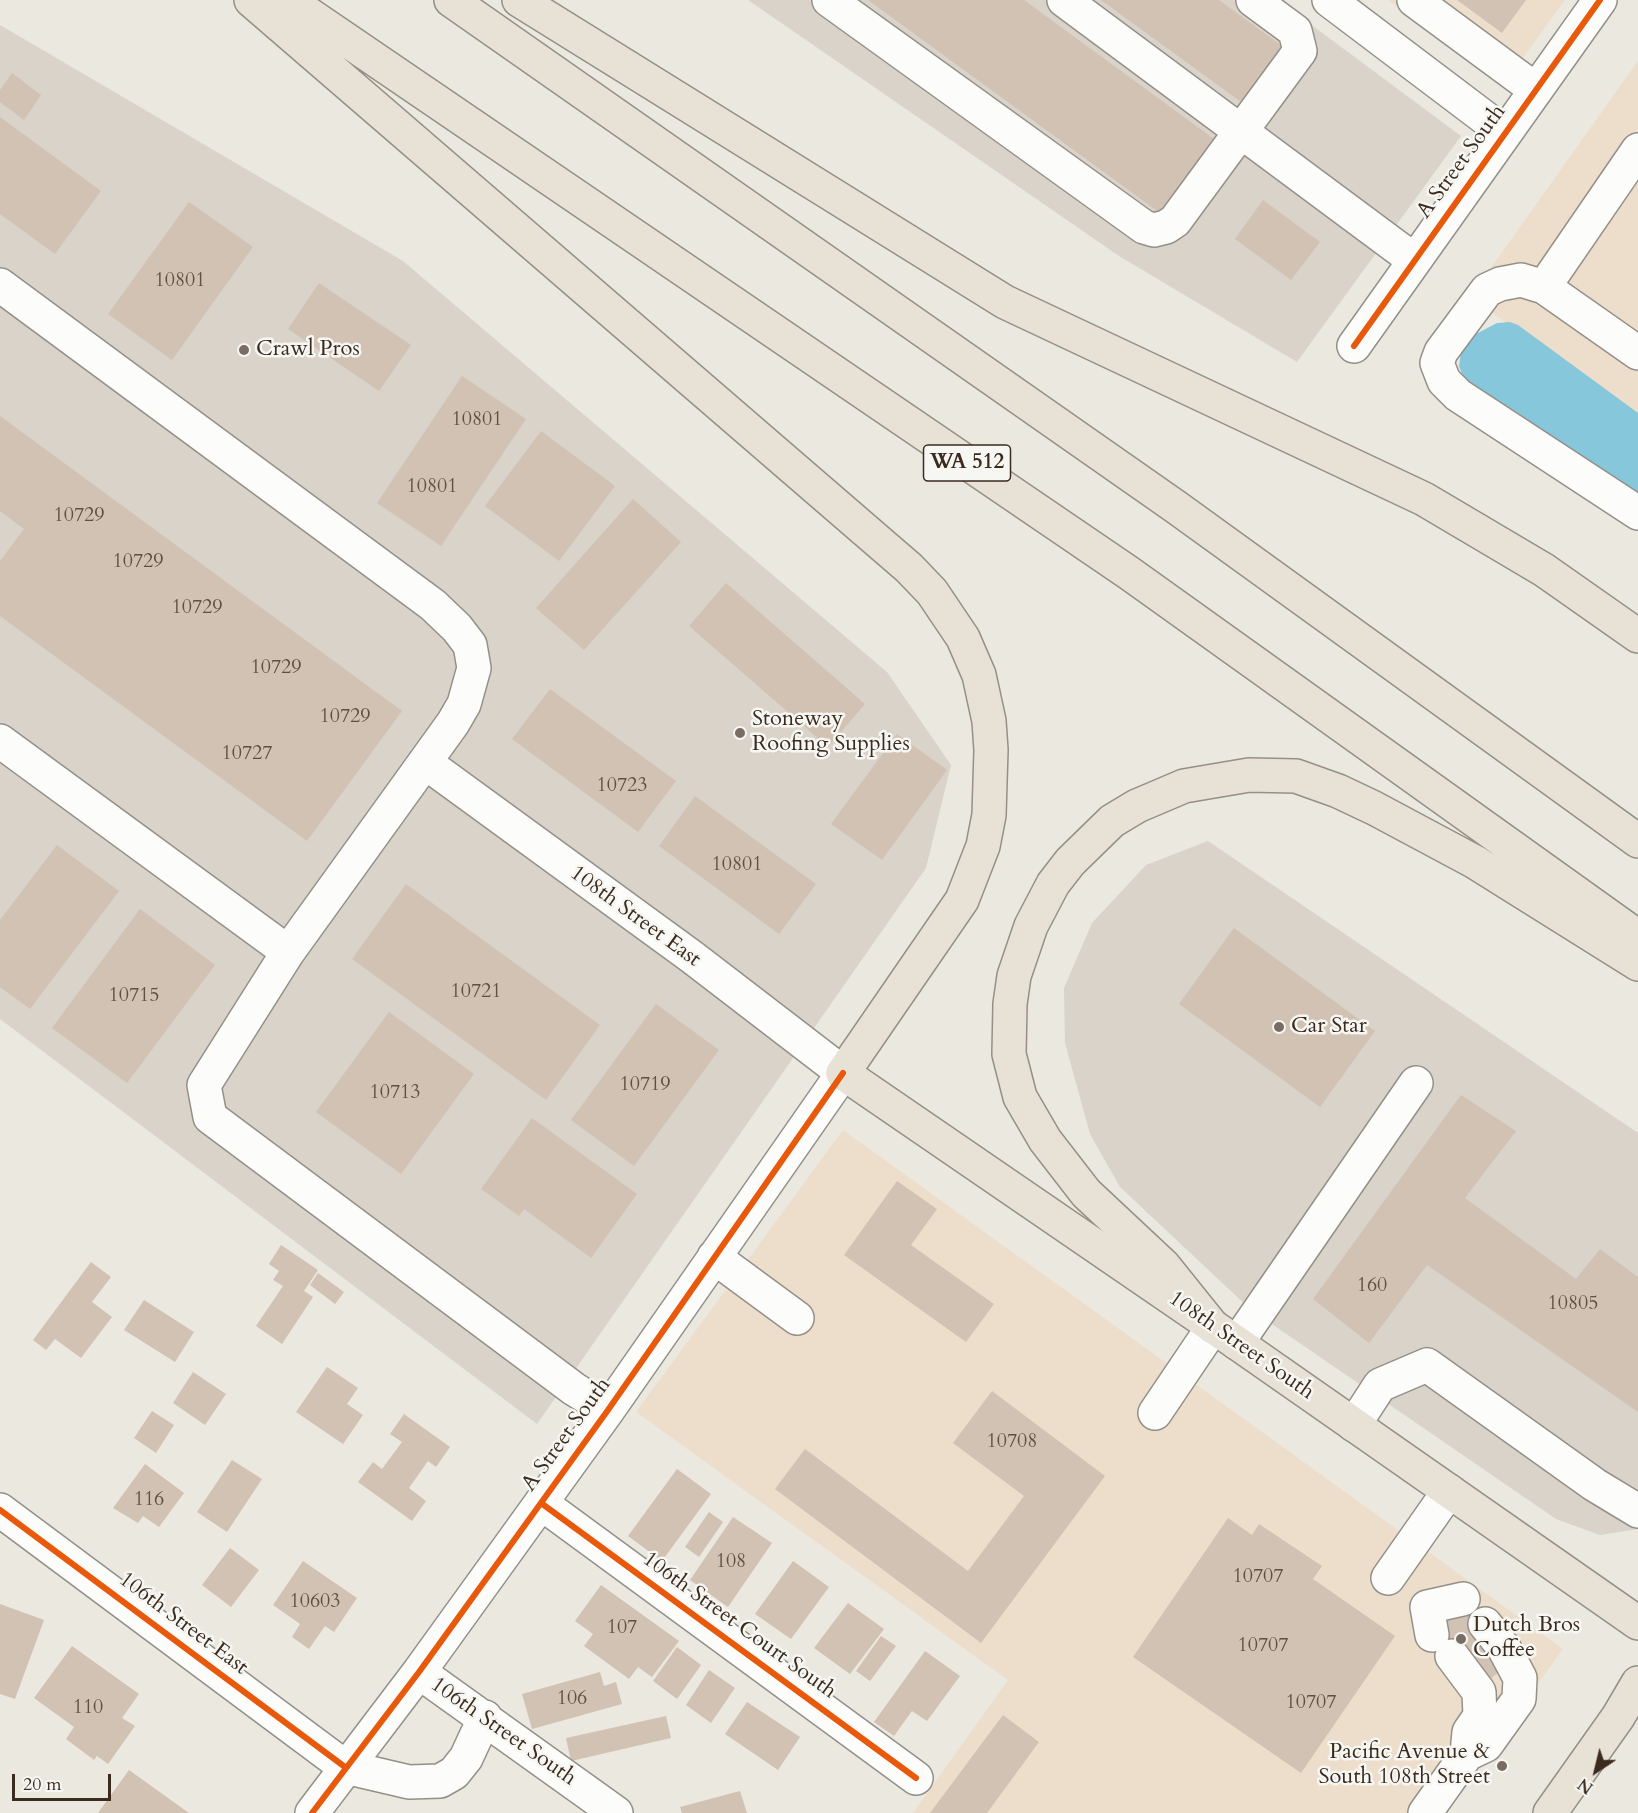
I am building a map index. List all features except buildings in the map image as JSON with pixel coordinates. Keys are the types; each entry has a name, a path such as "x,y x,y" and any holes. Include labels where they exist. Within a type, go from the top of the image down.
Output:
{"main road":[{"path":"251,0 909,568 932,592 967,646 985,696 990,731 988,816 982,846 962,900 843,1073"},
{"name":"WA 512","path":"288,0 1129,573 1638,937"},
{"path":"451,0 1176,507 1638,841"},
{"path":"519,0 1005,302 1424,499 1544,570 1638,636"},
{"path":"1225,1335 1164,1266 1086,1194 1031,1121 1020,1097 1009,1054 1010,1004 1014,976 1031,926 1053,884 1070,862 1112,821 1137,806 1184,786 1249,775 1296,776 1338,791 1374,808 1475,861 1638,964"},
{"name":"108th Street South","path":"843,1073 1225,1335 1638,1623"},
{"path":"1561,1809 1638,1683"}],"street":[{"path":"829,0 1144,227 1154,230 1166,227 1174,221 1300,51 1295,31 1253,0"},
{"path":"1064,0 1414,260"},
{"path":"1329,0 1504,133"},
{"path":"1413,0 1536,90"},
{"name":"A Street South","path":"1354,346 1600,0"},
{"path":"1544,287 1638,150"},
{"path":"1638,354 1544,287 1521,280 1500,284 1487,290 1441,352 1437,363 1444,381 1458,395 1638,513"},
{"path":"0,285 423,598 457,628 470,645 474,668 464,704 426,763 288,952 204,1085 210,1117 574,1389 608,1410"},
{"path":"0,741 288,952"},
{"name":"108th Street East","path":"426,763 692,957 843,1073"},
{"name":"A Street South","path":"312,1813 419,1672 608,1410 843,1073"},
{"path":"1155,1413 1225,1335 1416,1083"},
{"path":"714,1257 797,1318"},
{"path":"1354,1425 1380,1385 1427,1365 1595,1485 1638,1511"},
{"path":"1388,1578 1449,1491"},
{"name":"106th Street Court South","path":"541,1503 916,1778"},
{"name":"106th Street East","path":"0,1510 345,1767"},
{"path":"1463,1599 1427,1607 1442,1645 1479,1692 1480,1716 1469,1732 1467,1754"},
{"path":"1425,1813 1467,1754 1486,1745 1519,1699 1520,1678 1504,1648 1485,1624"},
{"name":"106th Street South","path":"419,1672 485,1717 616,1813"},
{"path":"345,1767 409,1782 440,1781 454,1773 466,1758 485,1717"}],"shaded area":[{"path":"748,0 1278,0 1461,136 1297,362 1119,256"},
{"path":"1388,0 1565,0 1504,84"},
{"path":"0,25 403,261 887,672 951,765 926,868 537,1424 0,1019"},
{"path":"1638,61 1638,417 1470,297"},
{"path":"1208,841 1638,1133 1638,1529 1600,1535 1556,1519 1250,1309 1120,1187 1090,1134 1065,1043 1064,988 1092,923 1146,865"},
{"path":"843,1130 1563,1649 1445,1813 913,1813 1008,1680 636,1412"}],"water":[{"path":"1510,322 1518,325 1638,413 1638,497 1472,388 1463,377 1459,366 1461,352 1465,345 1476,334 1497,323"}],"cycle path":[{"path":"1354,346 1600,0"},
{"path":"312,1813 419,1672 608,1410 843,1073"},
{"path":"541,1503 916,1778"},
{"path":"0,1510 345,1767"}],"place":[{"name":"Crawl Pros","path":"244,350"},
{"name":"Stoneway Roofing Supplies","path":"740,733"},
{"name":"Car Star","path":"1279,1027"},
{"name":"Dutch Bros Coffee","path":"1461,1639"},
{"name":"Pacific Avenue & South 108th Street","path":"1502,1766"}]}
